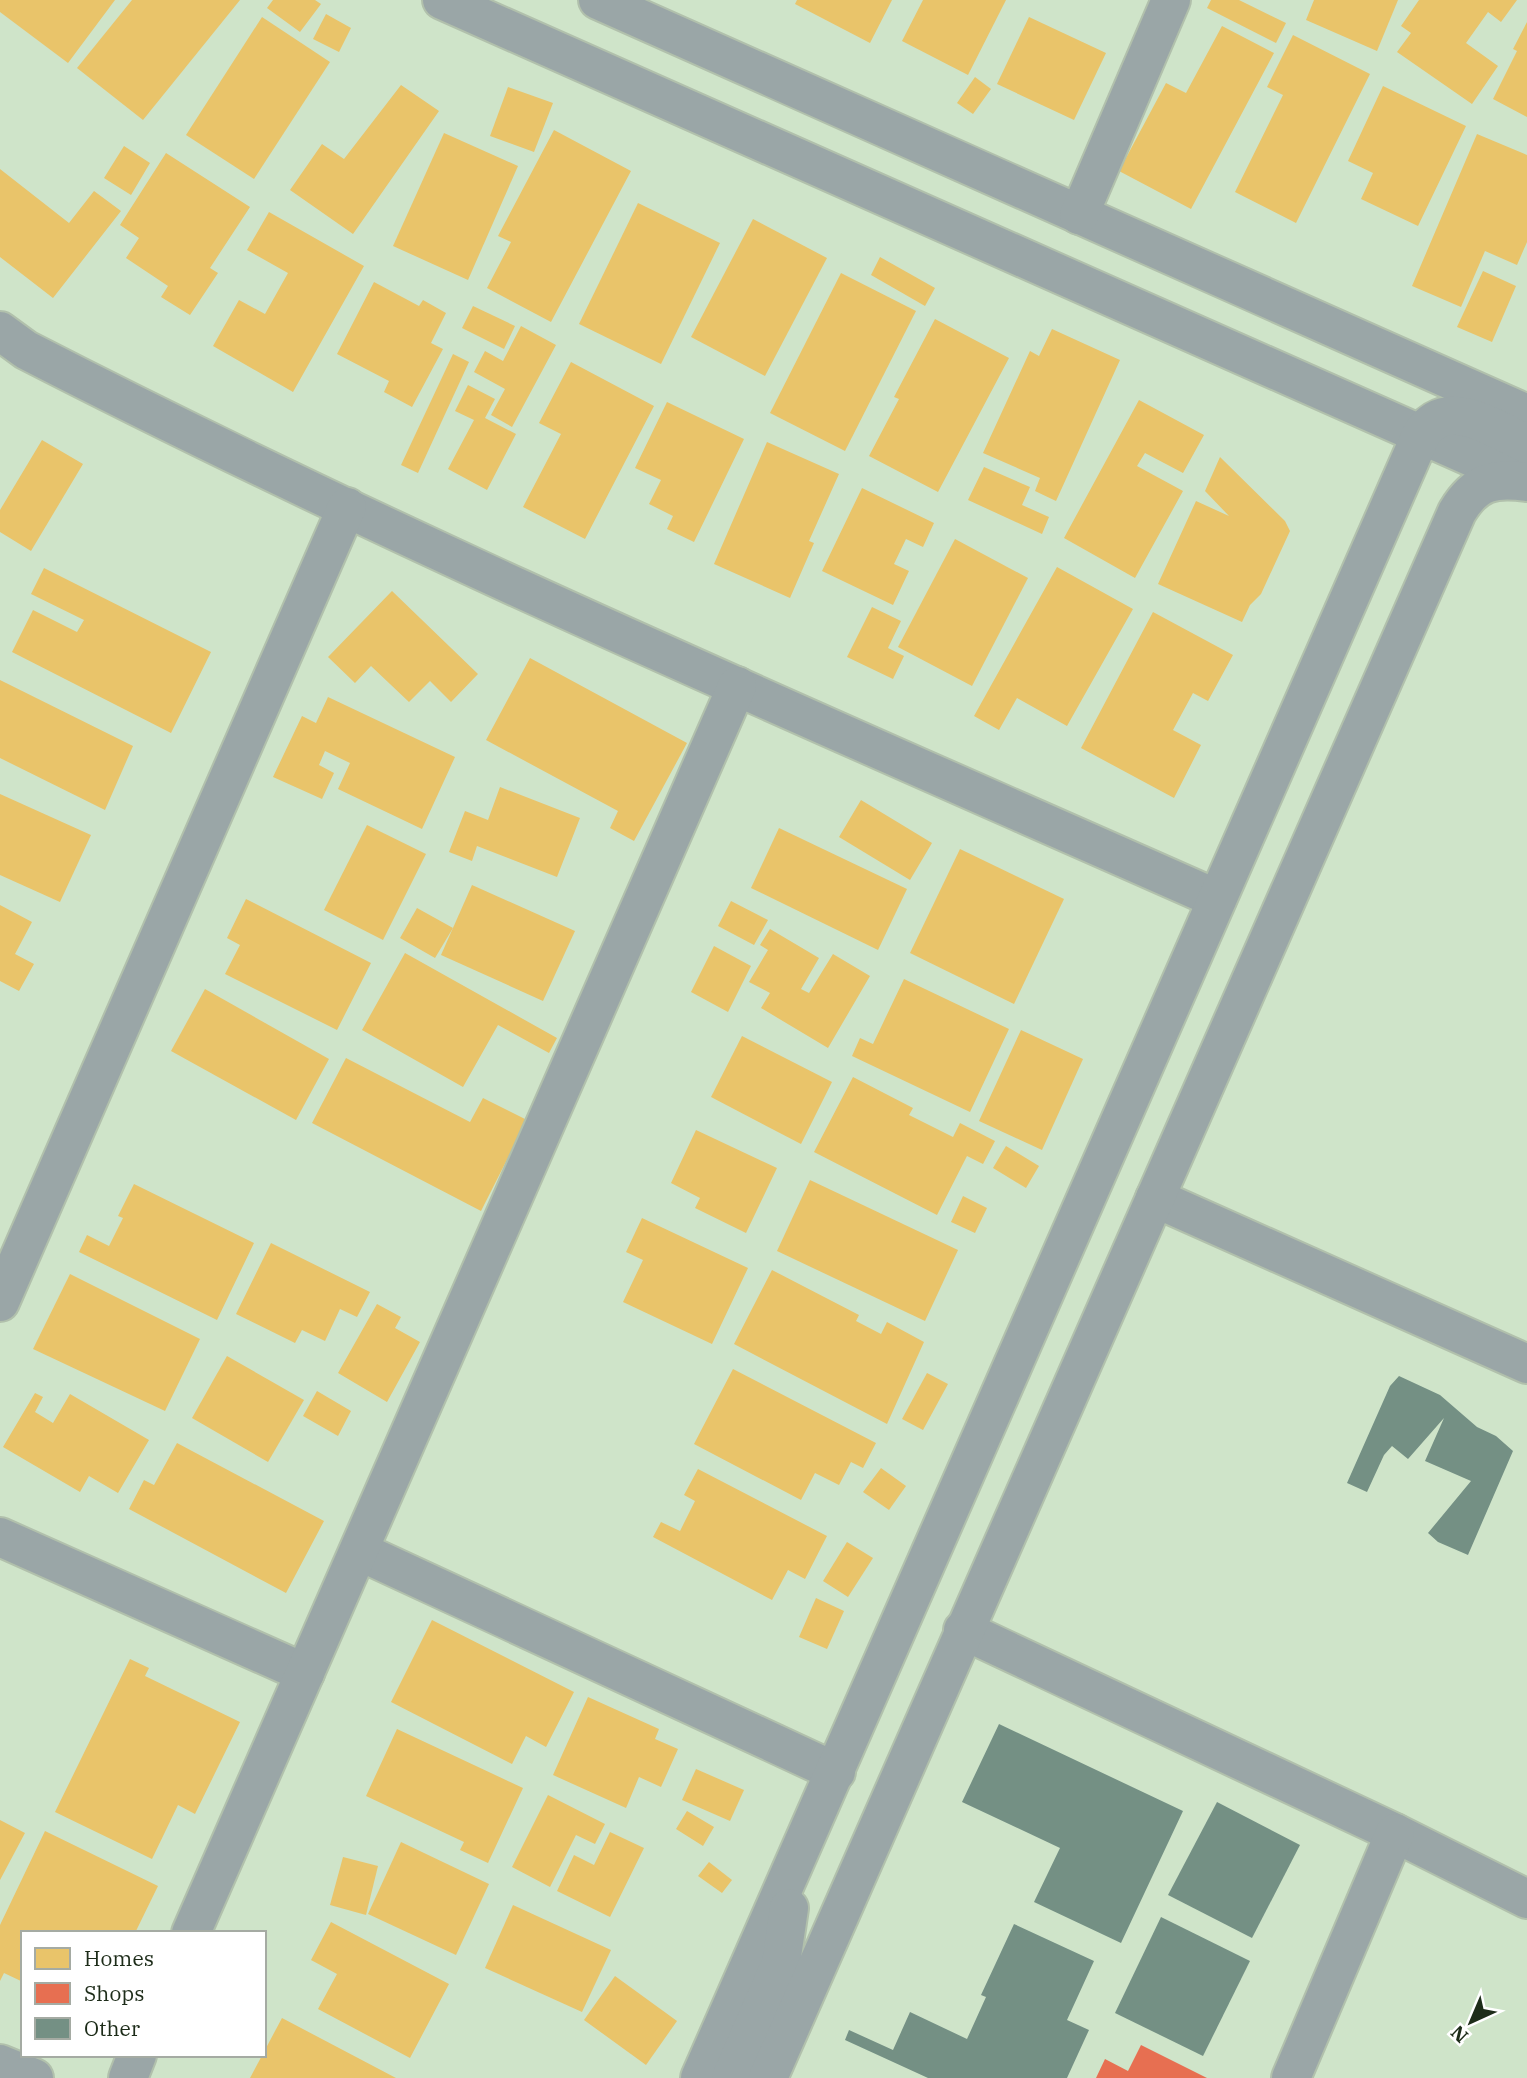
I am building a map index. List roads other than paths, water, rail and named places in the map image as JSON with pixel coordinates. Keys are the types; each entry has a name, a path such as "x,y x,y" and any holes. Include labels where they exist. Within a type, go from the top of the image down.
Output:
{"street":[{"path":"442,0 1527,482"},
{"path":"598,0 1527,414"},
{"path":"1079,215 1171,0"},
{"path":"0,331 26,350 218,448 737,686 1217,899"},
{"path":"700,2078 1422,435 1428,424 1440,416 1452,414 1465,416 1527,444"},
{"path":"768,2078 1457,512 1475,487 1489,480 1527,482"},
{"path":"0,1302 347,507"},
{"path":"192,1931 737,686"},
{"path":"1155,1198 1527,1364"},
{"path":"0,1537 305,1673"},
{"path":"359,1550 835,1772"},
{"path":"963,1630 1395,1833 1527,1899"},
{"path":"1291,2078 1395,1833"},
{"path":"731,2078 781,1963 796,1860"},
{"path":"128,2078 137,2057"},
{"path":"0,2064 34,2078"}]}
